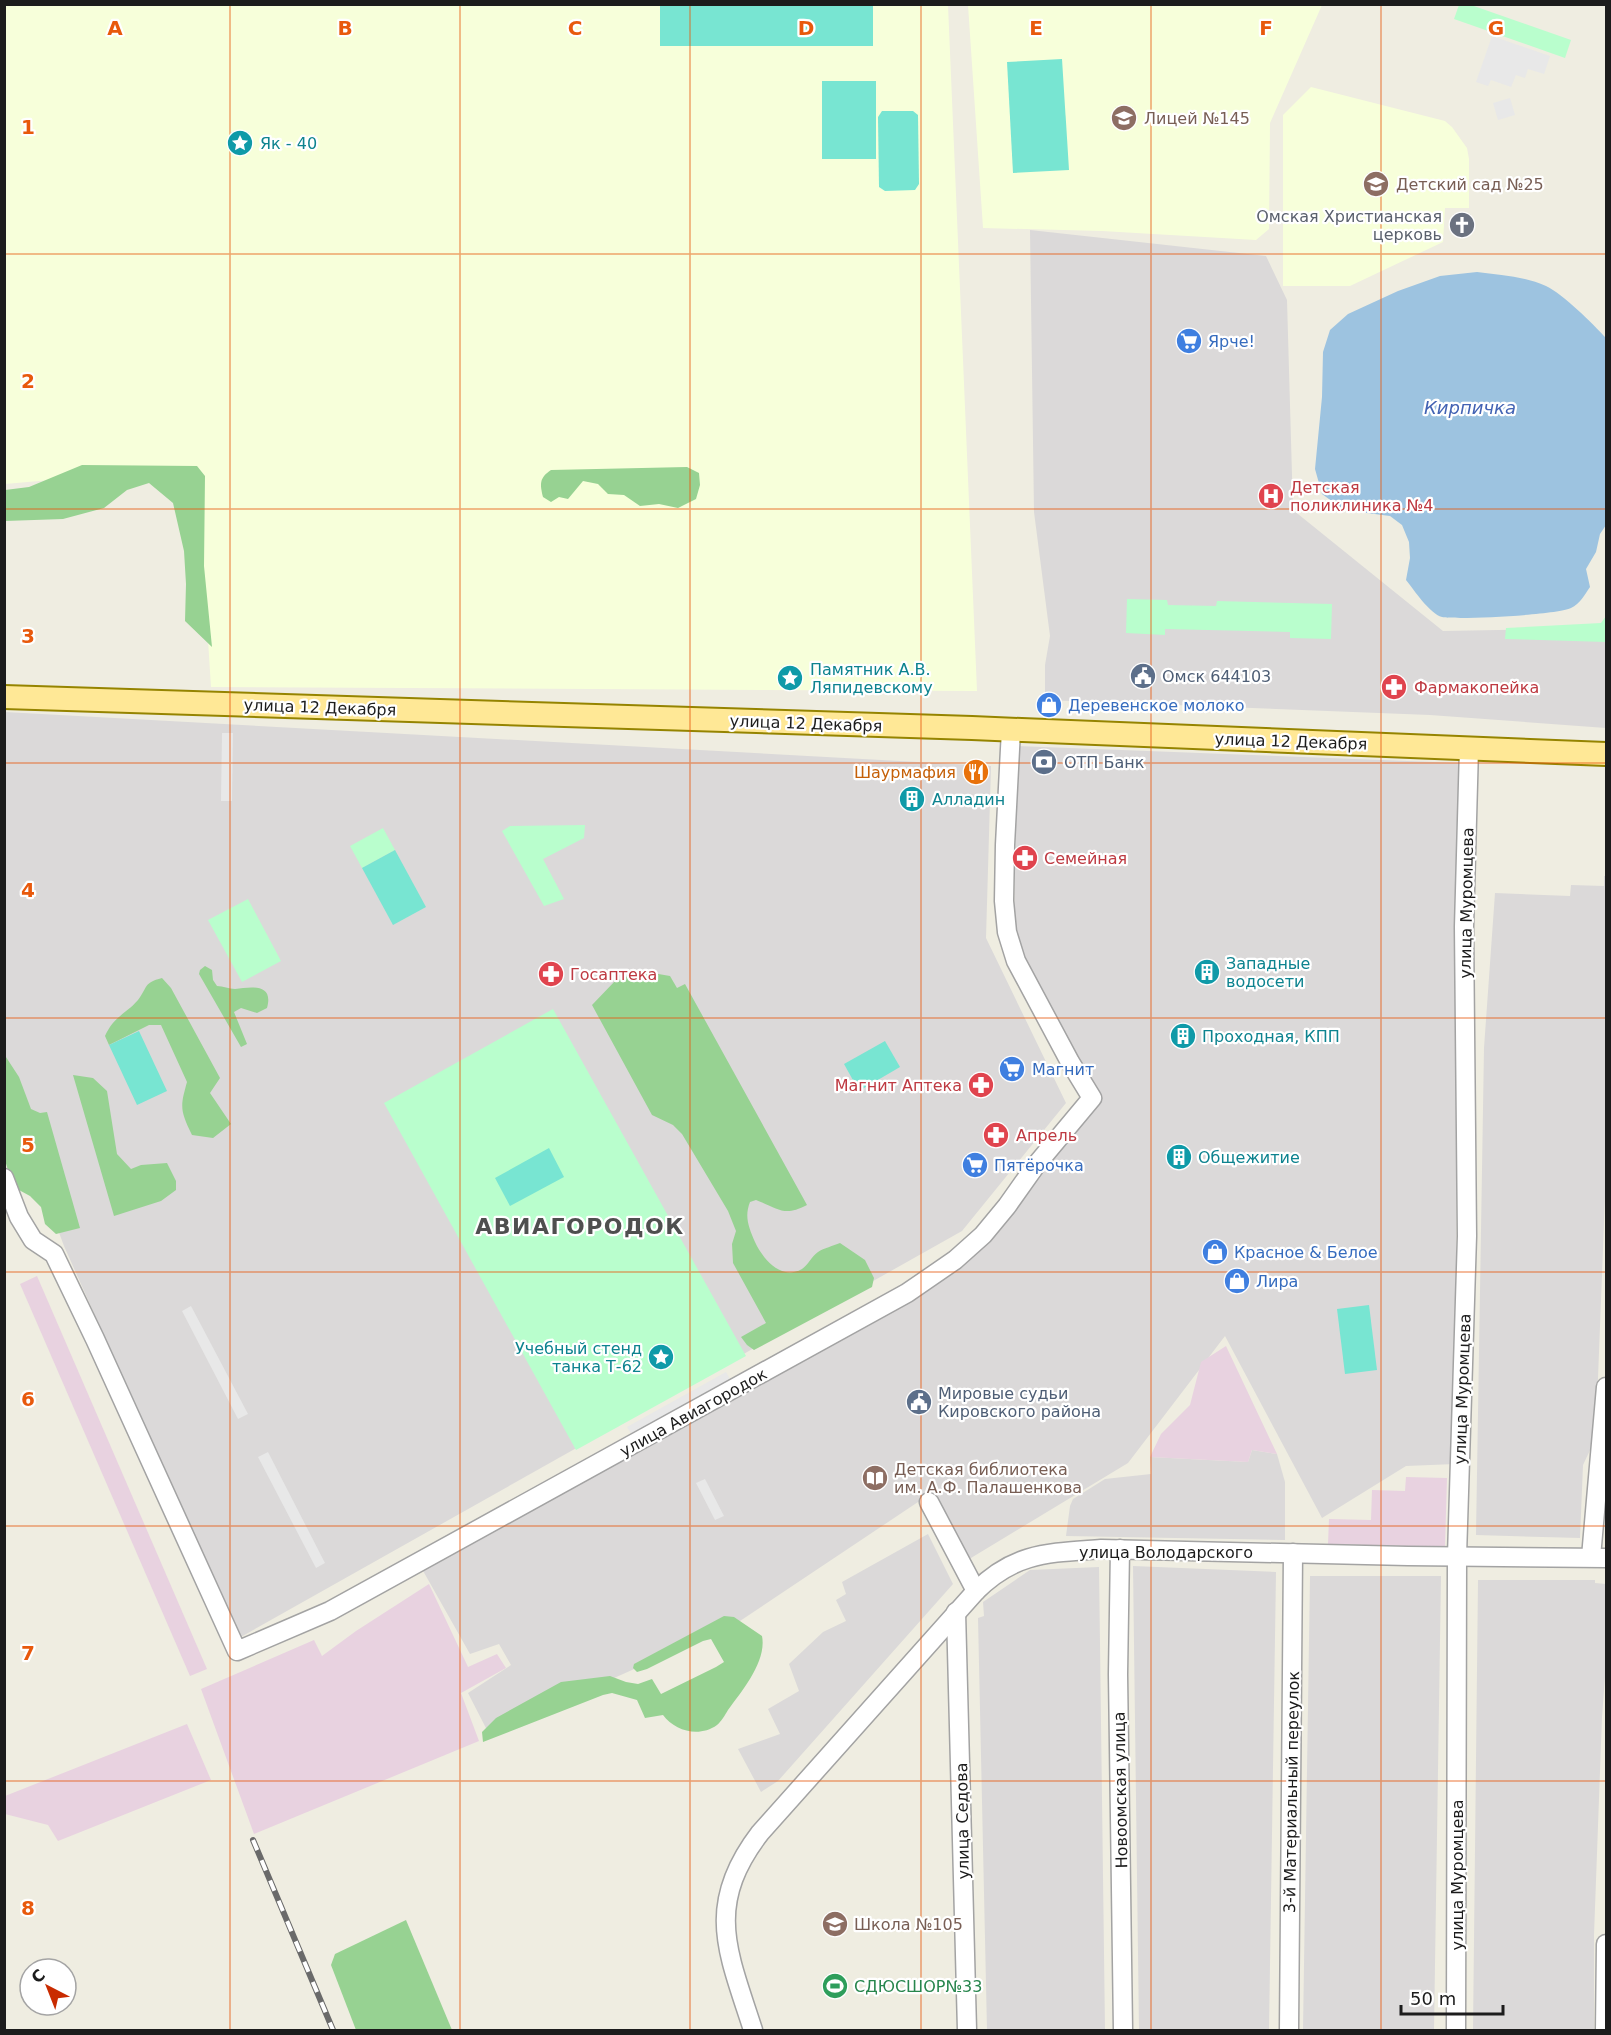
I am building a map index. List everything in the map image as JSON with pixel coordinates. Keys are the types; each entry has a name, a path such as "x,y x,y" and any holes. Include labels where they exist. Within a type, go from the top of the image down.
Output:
{"main road":[{"name":"улица 12 Декабря","path":"4,697 1011,730 1606,754"}],"street":[{"name":"улица Авиагородок","path":"4,1178 19,1217 33,1240 54,1254 237,1651 330,1611 907,1293 955,1260 983,1235 1008,1206 1036,1165 1092,1098 1016,961 1007,932 1004,901 1005,845 1011,730"},
{"name":"улица Муромцева","path":"1456,2031 1457,1556 1467,1236 1464,927 1469,748"},
{"path":"1599,1557 1606,1387"},
{"path":"929,1502 976,1591"},
{"name":"улица Володарского","path":"753,2031 731,1962 726,1936 725,1909 731,1884 747,1851 760,1833 956,1612 1000,1570 1029,1557 1059,1552 1120,1549 1599,1557"},
{"name":"Новоомская улица","path":"1120,1549 1118,1674 1123,2031"},
{"name":"3-й Материальный переулок","path":"1289,2031 1293,1553"},
{"name":"улица Седова","path":"956,1612 967,2031"},
{"path":"1605,2031 1606,1944"}],"shaded area":[{"path":"5,5 948,5 977,691 211,687 197,467 5,484"},
{"path":"660,5 873,5 873,46 660,46"},
{"name":"Лицей №145","path":"968,5 1322,5 1270,123 1269,229 1256,240 1102,231 983,228"},
{"path":"1492,36 1550,56 1544,74 1528,69 1525,78 1516,75 1511,87 1491,80 1488,86 1476,82"},
{"path":"1062,59 1069,170 1013,173 1007,62"},
{"path":"822,81 876,81 876,159 822,159"},
{"name":"Детский сад №25","path":"1311,87 1445,121 1452,127 1467,148 1469,208 1445,208 1443,242 1350,286 1283,286 1283,115"},
{"path":"1510,98 1515,115 1498,120 1493,103"},
{"path":"882,111 913,111 918,115 919,184 915,190 885,191 879,187 878,117"},
{"path":"1030,230 1266,256 1287,300 1293,510 1443,631 1606,628 1606,728 1430,715 1045,700 1045,665 1050,636 1034,512"},
{"path":"5,712 991,766 986,938 1066,1103 962,1231 239,1638 64,1246 5,1088"},
{"path":"222,733 233,733 232,801 221,801"},
{"path":"1017,746 1459,763 1455,1464 1406,1466 1322,1518 1225,1336 1128,1463 966,1561 930,1494 737,1623 489,1734 468,1693 511,1665 499,1644 470,1654 422,1569 916,1295 1100,1099 1014,936"},
{"path":"395,850 426,907 393,925 362,868"},
{"path":"1604,876 1606,876 1606,1171 1596,1430 1583,1465 1580,1538 1476,1535 1484,1048 1495,893 1570,896 1571,885 1604,886"},
{"path":"139,1031 167,1091 137,1105 109,1045"},
{"path":"885,1041 900,1067 859,1091 844,1064"},
{"path":"549,1148 564,1177 510,1206 495,1178"},
{"path":"37,1276 207,1669 190,1676 20,1284"},
{"path":"1369,1305 1377,1370 1345,1374 1337,1309"},
{"path":"191,1306 248,1414 238,1419 182,1311"},
{"path":"1226,1346 1277,1454 1252,1450 1248,1462 1150,1457 1161,1434 1190,1405 1201,1362"},
{"path":"726,1372 731,1381 632,1435 627,1427"},
{"path":"1252,1450 1277,1454 1285,1482 1285,1540 1066,1536 1073,1499 1105,1479 1151,1474 1150,1457 1248,1462"},
{"path":"268,1452 325,1563 316,1568 258,1457"},
{"path":"1406,1477 1447,1478 1445,1547 1328,1544 1329,1519 1371,1520 1372,1490 1405,1491"},
{"path":"705,1479 724,1516 715,1520 696,1483"},
{"path":"928,1534 953,1584 778,1781 761,1792 738,1749 780,1734 768,1709 799,1691 789,1664 823,1632 846,1621 836,1600 846,1594 842,1582"},
{"path":"1133,1566 1276,1572 1269,2030 1139,2030"},
{"path":"1099,1567 1105,2030 987,2030 978,1618 984,1616 983,1602 1030,1570"},
{"path":"1310,1576 1441,1576 1434,2030 1303,2030"},
{"path":"1478,1580 1595,1580 1595,1583 1606,1584 1606,1664 1594,1935 1594,2030 1473,2030"},
{"path":"429,1584 468,1667 497,1654 506,1668 461,1693 479,1741 254,1834 201,1689 314,1640 322,1656"},
{"path":"187,1724 211,1780 58,1841 48,1825 5,1814 5,1796"}],"green space":[{"path":"1459,5 1471,5 1571,40 1565,58 1454,19"},
{"path":"82,465 197,466 205,476 204,566 212,647 185,621 184,551 173,503 149,483 127,490 104,508 63,519 5,521 5,490 29,487"},
{"path":"687,467 699,473 700,485 696,499 678,508 659,504 640,506 624,495 608,494 598,484 583,481 568,499 559,497 551,502 543,497 541,488 542,479 551,470"},
{"path":"1127,599 1167,600 1168,605 1216,606 1217,601 1332,604 1331,639 1290,638 1290,632 1165,629 1165,635 1126,633"},
{"path":"1606,616 1606,642 1505,639 1506,628 1601,623"},
{"path":"585,825 584,838 543,859 564,899 544,906 502,831 510,826"},
{"path":"383,828 395,850 362,868 350,846"},
{"path":"248,899 281,961 242,982 208,920"},
{"path":"205,966 212,970 213,980 217,986 235,989 260,988 267,994 267,1008 257,1013 241,1008 234,1012 247,1044 241,1047 199,974"},
{"path":"641,971 670,976 677,988 685,984 807,1205 787,1211 756,1200 750,1202 747,1213 748,1222 755,1242 763,1255 780,1270 794,1272 802,1269 818,1252 840,1243 865,1260 874,1278 872,1287 754,1350 741,1337 766,1323 733,1263 732,1244 736,1231 728,1211 682,1134 673,1125 652,1115 592,1005 615,981"},
{"path":"162,978 171,988 220,1078 210,1093 231,1124 213,1138 192,1135 188,1127 182,1108 187,1082 161,1025 149,1025 109,1045 105,1036 116,1020 134,1005 147,986"},
{"path":"553,1009 746,1356 576,1450 384,1103"},
{"path":"4,1054 19,1077 31,1109 40,1113 47,1112 80,1228 56,1234 45,1224 41,1207 11,1181 5,1160"},
{"path":"73,1075 93,1078 107,1091 117,1154 131,1169 141,1165 167,1163 176,1181 176,1190 161,1201 114,1216"},
{"path":"724,1616 734,1617 762,1636 763,1646 757,1665 746,1685 720,1722 710,1729 695,1732 681,1729 663,1715 645,1718 637,1700 612,1693 483,1742 482,1732 496,1718 561,1682 610,1676 638,1684 652,1679 661,1694 716,1667 724,1662 711,1639 647,1669 637,1672 633,1668 634,1664"},
{"path":"406,1920 452,2030 356,2030 331,1965 335,1954"}],"water":[{"name":"Кирпичка","path":"1477,272 1521,278 1546,286 1569,302 1606,338 1606,525 1600,534 1596,552 1586,569 1590,587 1577,604 1562,611 1486,617 1452,618 1437,615 1422,601 1406,580 1410,558 1409,542 1402,525 1390,516 1344,510 1322,494 1315,469 1322,397 1323,352 1330,330 1348,314 1398,291 1440,276"}],"railway":[{"path":"253,1840 333,2030"}],"place":[{"name":"Лицей №145","path":"1124,118"},
{"name":"Як - 40","path":"240,143"},
{"name":"Детский сад №25","path":"1376,184"},
{"name":"Омская Христианская церковь","path":"1462,225"},
{"name":"Ярче!","path":"1189,341"},
{"name":"Детская поликлиника №4","path":"1271,496"},
{"name":"Омск 644103","path":"1143,676"},
{"name":"Памятник А.В. Ляпидевскому","path":"790,678"},
{"name":"Фармакопейка","path":"1394,687"},
{"name":"Деревенское молоко","path":"1049,705"},
{"name":"ОТП Банк","path":"1044,762"},
{"name":"Шаурмафия","path":"976,772"},
{"name":"Алладин","path":"912,799"},
{"name":"Семейная","path":"1025,858"},
{"name":"Западные водосети","path":"1207,972"},
{"name":"Госаптека","path":"551,974"},
{"name":"Проходная, КПП","path":"1183,1036"},
{"name":"Магнит","path":"1012,1069"},
{"name":"Магнит Аптека","path":"981,1085"},
{"name":"Апрель","path":"996,1135"},
{"name":"Общежитие","path":"1179,1157"},
{"name":"Пятёрочка","path":"975,1165"},
{"name":"Красное & Белое","path":"1215,1252"},
{"name":"Лира","path":"1237,1281"},
{"name":"Учебный стенд танка Т-62","path":"661,1357"},
{"name":"Мировые судьи Кировского района","path":"919,1402"},
{"name":"Детская библиотека им. А.Ф. Палашенкова","path":"875,1478"},
{"name":"Школа №105","path":"835,1924"},
{"name":"СДЮСШОР№33","path":"835,1986"}],"district":[{"name":"АВИАГОРОДОК","path":"580,1226"}]}
